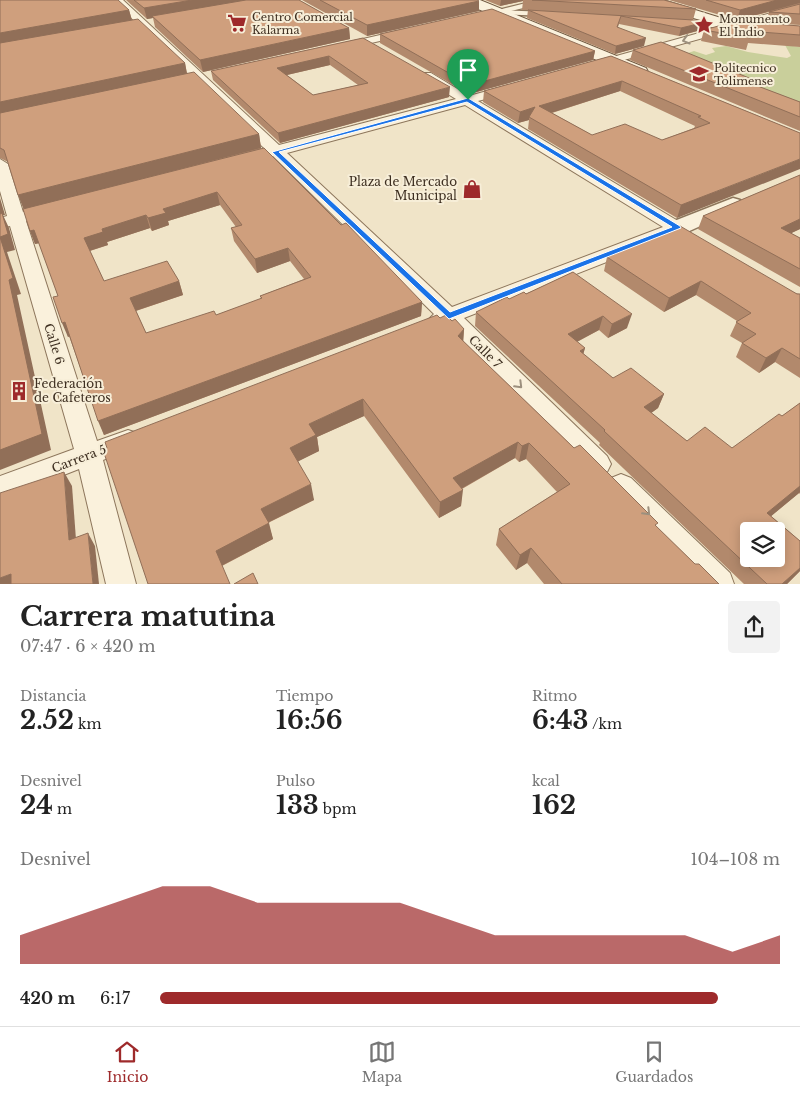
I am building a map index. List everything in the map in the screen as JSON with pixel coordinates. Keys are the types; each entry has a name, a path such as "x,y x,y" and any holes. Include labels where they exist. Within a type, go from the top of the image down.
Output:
{"main road":[{"path":"469,0 657,79"},
{"path":"649,0 733,26 800,31"}],"street":[{"name":"Calle 7","path":"118,0 146,24 197,78 449,316 719,584"},
{"path":"470,18 551,0"},
{"path":"584,68 800,8"},
{"path":"498,12 553,15"},
{"path":"681,24 733,26"},
{"path":"330,49 414,30"},
{"path":"351,32 384,51"},
{"path":"418,70 702,242"},
{"path":"246,159 526,84"},
{"name":"Calle 6","path":"0,164 8,221 89,455 121,584"},
{"path":"421,327 677,228 747,198"},
{"path":"8,221 63,206"},
{"name":"Carrera 5","path":"0,488 144,434"}],"green space":[{"path":"785,45 800,47 800,115 682,55 694,51 706,55 715,52 712,48 726,46 748,52 787,58 791,56"}],"building":[{"path":"0,0 118,0 129,10 0,33"},
{"path":"134,0 192,0 144,8"},
{"path":"246,0 299,0 349,28 200,60 152,16"},
{"path":"320,0 477,0 479,1 367,25"},
{"path":"532,0 664,0 696,9"},
{"path":"706,0 777,0 740,10"},
{"path":"800,4 800,14 769,12"},
{"path":"492,9 595,51 470,85 380,34"},
{"path":"528,10 710,21 681,28 621,16 617,27 646,38 616,46"},
{"path":"138,19 185,63 0,102 0,43"},
{"path":"736,21 800,26 800,35 747,31 750,38 704,30"},
{"path":"363,38 450,87 278,133 211,71","holes":["329,56 368,83 313,95 277,68"]},
{"path":"661,42 754,80 747,82 800,102 800,117 633,50"},
{"path":"611,56 800,133 800,159 681,205 529,117 535,107 520,112 484,91","holes":["622,81 701,116 698,117 710,123 662,140 625,124 592,135 539,106"]},
{"path":"194,72 259,134 18,195 4,150 0,148 0,113"},
{"path":"264,148 341,225 346,223 422,302 98,421 65,322 62,323 53,297 58,296 34,230 30,231 23,209","holes":["217,192 242,225 231,228 255,259 288,248 311,277 216,315 214,311 146,333 130,298 179,281 167,261 104,281 84,238 103,232 102,229 146,215 148,218 166,213 163,209"]},
{"path":"800,175 800,219 781,228 800,238 800,269 703,216"},
{"path":"2,213 8,234 0,237 0,214"},
{"path":"680,226 800,294 800,359 782,348 766,358 742,343 756,334 736,322 751,313 701,281 669,298 607,257"},
{"name":"Federación de Cafeteros","path":"0,237 13,278 9,280 42,434 0,450"},
{"path":"573,272 632,314 612,324 603,316 568,334 585,348 580,351 613,378 631,368 664,394 644,407 687,441 705,427 732,448 779,414 782,416 800,403 800,486 767,513 778,522 740,522 740,559 605,430 476,312 507,297 509,299 524,292 526,294"},
{"path":"437,315 440,318 446,315 452,321 455,319 464,329 458,336 574,448 580,445 658,523 655,525 695,564 699,564 719,584 562,584 531,548 520,555 499,529 570,484 529,443 522,446 518,442 453,478 463,490 440,502 363,399 309,424 316,435 290,448 311,484 261,509 269,523 216,551 230,584 148,584 103,450 107,448 105,442"},
{"path":"64,472 69,540 88,533 93,584 11,584 11,574 0,578 0,493"},
{"path":"785,528 800,541 800,568 782,584 767,584 749,567 785,567"},
{"path":"253,573 258,584 234,584"}],"place":[{"name":"Centro Comercial Kalarma","path":"237,23"},
{"name":"Monumento El Indio","path":"704,25"},
{"name":"Politecnico Tolimense","path":"699,74"},
{"name":"Plaza de Mercado Municipal","path":"472,189"},
{"name":"Federación de Cafeteros","path":"19,391"}],"route":[{"path":"468,100 677,228 449,316 275,152 468,100"}]}
